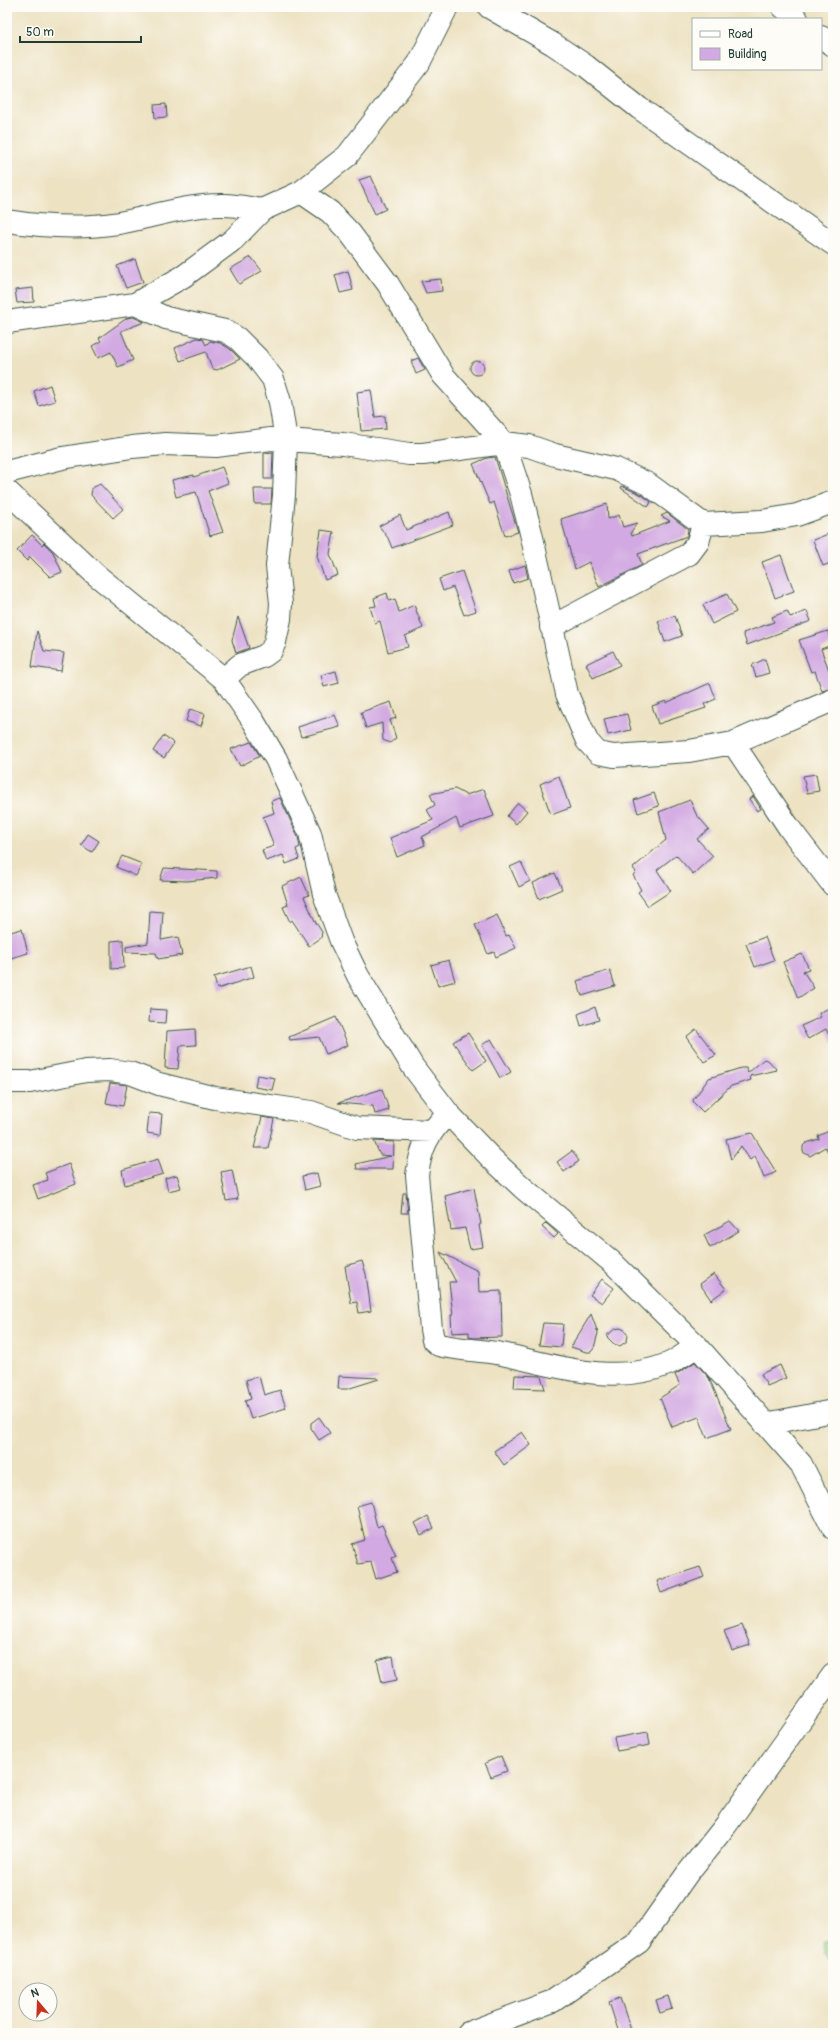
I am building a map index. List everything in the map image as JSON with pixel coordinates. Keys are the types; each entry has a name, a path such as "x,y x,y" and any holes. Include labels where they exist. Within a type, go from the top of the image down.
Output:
{"street":[{"path":"7,322 135,304 184,276 209,259 233,240 262,210 301,192 347,156 354,144 419,63 447,7"},
{"path":"489,7 573,57 638,108 833,244"},
{"path":"783,7 796,18"},
{"path":"822,38 833,45"},
{"path":"301,192 330,212 350,232 388,284 443,375 504,443 521,494 531,533 567,694 587,741 598,753 614,756 689,751 733,743 833,700"},
{"path":"7,221 36,226 76,227 118,223 196,206 221,204 262,210"},
{"path":"135,304 166,318 225,331 237,338 257,358 273,379 280,402 286,440 284,495 277,566 281,603 280,620 275,642 271,651 264,656 240,666 224,679"},
{"path":"7,472 62,458 132,447 165,444 216,446 271,438 343,444 409,454 455,451 504,443 529,446 555,455 616,469 648,484 703,524 762,521 797,515 833,502"},
{"path":"7,491 96,574 224,679 254,722 286,780 310,833 324,894 341,941 358,976 413,1067 448,1113 523,1188 613,1263 697,1346 801,1464 833,1528"},
{"path":"551,627 605,597 674,564 689,554 698,542 703,524"},
{"path":"733,743 790,829 833,885"},
{"path":"7,1082 30,1082 86,1071 110,1070 130,1073 159,1084 215,1098 311,1112 357,1128 432,1131"},
{"path":"448,1113 425,1141 420,1155 417,1175 433,1340 439,1345 501,1354 551,1366 597,1374 635,1372 657,1367 670,1363 697,1346"},
{"path":"765,1424 833,1411"},
{"path":"468,2033 553,2000 639,1942 687,1874 726,1825 833,1675"}],"green space":[{"path":"833,1940 833,1972 824,1943"}],"building":[{"path":"166,104 167,117 155,118 154,105"},
{"path":"371,176 386,209 375,214 359,180"},
{"path":"251,257 262,271 239,284 230,269"},
{"path":"135,259 143,282 126,288 117,266"},
{"path":"348,271 353,290 340,293 335,275"},
{"path":"441,279 442,291 426,293 421,281"},
{"path":"33,288 34,302 17,303 15,290"},
{"path":"133,317 144,322 121,331 133,360 118,367 111,352 98,358 92,346 101,341 99,338 127,318"},
{"path":"197,338 203,339 206,345 210,341 220,343 229,348 240,359 217,370 213,369 211,366 206,352 180,361 175,348"},
{"path":"418,358 425,370 416,374 411,361"},
{"path":"477,361 482,363 484,368 482,373 477,375 472,373 470,368 472,363"},
{"path":"50,385 55,401 39,406 34,391"},
{"path":"371,390 375,417 385,416 386,429 361,431 357,392"},
{"path":"273,452 272,479 264,479 264,453"},
{"path":"495,457 518,532 505,536 494,502 490,504 473,464 487,458"},
{"path":"222,467 228,483 208,491 223,532 210,536 196,492 176,497 172,480 194,475 194,477"},
{"path":"100,484 123,509 113,518 91,495 92,488"},
{"path":"622,486 642,495 651,502 648,507 621,488"},
{"path":"254,489 272,489 271,504 255,504"},
{"path":"607,504 608,519 619,515 623,527 637,523 631,532 632,536 670,521 661,516 667,513 688,529 687,536 638,554 642,565 599,587 589,562 575,569 561,519"},
{"path":"449,512 453,525 392,548 388,538 379,526 400,515 406,530"},
{"path":"321,530 334,532 330,554 338,575 325,580 317,556"},
{"path":"833,532 833,562 823,566 813,540"},
{"path":"32,535 42,545 44,543 53,552 62,572 50,577 30,557 27,561 17,551"},
{"path":"781,555 794,591 775,598 762,562"},
{"path":"525,565 528,578 513,583 509,571"},
{"path":"462,571 476,611 464,615 453,587 443,591 439,579"},
{"path":"387,593 389,601 395,599 399,612 414,605 423,628 405,636 408,647 388,652 380,621 375,623 370,607 376,606 374,598"},
{"path":"727,594 736,612 712,624 703,605"},
{"path":"787,611 790,617 807,611 811,621 747,645 743,633 774,622 772,617"},
{"path":"675,616 682,636 665,642 658,621"},
{"path":"238,617 249,648 236,653 232,640"},
{"path":"37,631 44,651 64,653 61,671 32,667"},
{"path":"828,631 832,645 821,649 833,681 833,688 822,691 815,671 811,672 799,640"},
{"path":"613,651 620,665 593,678 586,664"},
{"path":"765,659 769,673 756,677 752,665"},
{"path":"336,671 339,683 324,687 321,675"},
{"path":"710,683 716,699 704,704 706,708 658,724 652,706 666,701 666,703"},
{"path":"391,702 396,718 390,720 396,738 390,743 383,740 382,723 366,728 361,712"},
{"path":"190,709 205,714 201,726 186,721"},
{"path":"627,714 631,730 608,735 604,719"},
{"path":"335,715 340,727 301,737 298,727"},
{"path":"163,736 174,743 164,758 153,751"},
{"path":"251,742 260,756 240,766 231,749"},
{"path":"816,774 819,791 807,793 803,776"},
{"path":"559,776 570,808 551,815 540,784"},
{"path":"455,789 466,795 484,789 494,816 460,828 456,818 422,837 425,845 397,857 390,838 433,820 427,810 435,805 430,794"},
{"path":"654,793 659,806 638,813 634,800"},
{"path":"753,796 761,809 757,811 749,799"},
{"path":"280,798 298,837 300,847 296,849 299,859 286,864 283,855 266,861 262,850 274,846 263,817 274,813 271,801"},
{"path":"690,800 696,814 709,829 697,839 713,856 693,874 676,855 657,870 671,891 648,906 638,892 641,890 633,875 636,872 633,868 666,840 659,812"},
{"path":"518,803 527,811 516,824 507,816"},
{"path":"88,834 99,841 92,852 81,845"},
{"path":"122,856 142,864 136,876 116,867"},
{"path":"521,862 530,881 519,887 510,867"},
{"path":"164,868 217,871 217,878 187,881 160,880"},
{"path":"555,873 562,889 539,899 533,883"},
{"path":"301,877 309,895 304,897 322,932 321,938 309,946 292,920 290,922 283,907 288,905 282,886"},
{"path":"150,911 163,912 161,940 178,937 182,955 158,959 156,953 126,952 126,947 148,943"},
{"path":"497,915 506,936 509,935 516,948 496,957 494,952 488,954 475,925"},
{"path":"22,929 28,953 7,959 7,933"},
{"path":"765,937 774,960 755,967 746,944"},
{"path":"123,940 124,968 111,969 111,941"},
{"path":"802,954 809,969 803,971 814,988 798,998 783,962"},
{"path":"449,960 455,981 438,986 431,965"},
{"path":"251,966 254,977 217,989 214,977"},
{"path":"610,970 615,986 582,996 577,981"},
{"path":"833,1006 833,1043 826,1029 808,1039 801,1026 821,1017 819,1013"},
{"path":"595,1007 599,1020 581,1026 578,1014"},
{"path":"150,1009 166,1010 165,1023 149,1022"},
{"path":"336,1017 348,1045 326,1054 319,1037 290,1040 289,1037"},
{"path":"195,1029 196,1045 180,1046 178,1069 165,1068 167,1031"},
{"path":"696,1029 716,1055 704,1062 686,1037"},
{"path":"468,1033 486,1061 473,1070 453,1042"},
{"path":"491,1039 511,1072 500,1078 482,1045"},
{"path":"764,1059 769,1061 777,1070 750,1076 751,1080 731,1086 703,1112 694,1103 693,1100 709,1078 741,1068 746,1068 748,1073"},
{"path":"257,1075 275,1078 272,1090 255,1087"},
{"path":"110,1083 127,1085 123,1106 106,1103"},
{"path":"382,1089 389,1110 375,1114 373,1106 338,1103"},
{"path":"149,1113 162,1114 160,1135 147,1133"},
{"path":"262,1117 274,1119 268,1148 254,1148"},
{"path":"833,1129 833,1159 825,1147 810,1156 803,1152 803,1146 806,1143 819,1139 818,1136"},
{"path":"752,1133 776,1172 764,1178 755,1156 750,1160 741,1146 731,1160 726,1139"},
{"path":"374,1141 394,1142 393,1169 357,1169 356,1164 391,1156 380,1155"},
{"path":"572,1151 579,1161 564,1172 557,1162"},
{"path":"158,1159 163,1174 125,1185 122,1170"},
{"path":"69,1164 76,1184 38,1199 33,1185 48,1180 45,1173"},
{"path":"232,1170 238,1199 226,1201 221,1172"},
{"path":"317,1173 320,1186 305,1190 302,1176"},
{"path":"177,1175 181,1188 168,1191 165,1178"},
{"path":"474,1188 481,1224 479,1225 483,1247 470,1249 465,1228 451,1230 445,1196"},
{"path":"403,1193 406,1193 408,1213 401,1213"},
{"path":"730,1221 739,1231 710,1248 704,1235"},
{"path":"546,1223 558,1234 554,1238 542,1227"},
{"path":"440,1252 478,1271 479,1292 501,1291 502,1337 473,1338 469,1337 469,1332 452,1333 451,1315 453,1315 449,1282 456,1282"},
{"path":"362,1261 366,1274 371,1311 359,1313 357,1302 351,1303 345,1266"},
{"path":"714,1274 726,1289 711,1300 700,1284"},
{"path":"602,1279 614,1288 602,1303 590,1295"},
{"path":"591,1314 598,1333 594,1348 591,1352 586,1352 571,1347"},
{"path":"543,1323 563,1324 561,1347 539,1345"},
{"path":"620,1328 625,1330 628,1335 627,1341 620,1346 614,1344 606,1336 615,1329"},
{"path":"695,1362 709,1378 731,1429 707,1438 699,1417 672,1427 660,1398 680,1385 675,1375"},
{"path":"780,1365 786,1378 767,1386 761,1374"},
{"path":"515,1375 541,1376 545,1389 514,1388"},
{"path":"259,1376 264,1395 280,1390 286,1408 251,1419 245,1401 251,1399 246,1380"},
{"path":"339,1376 379,1379 347,1389 338,1389"},
{"path":"319,1417 330,1433 319,1440 311,1428 311,1423"},
{"path":"522,1432 531,1445 504,1465 494,1451"},
{"path":"371,1502 377,1527 382,1525 396,1556 392,1558 397,1572 376,1579 371,1562 358,1564 352,1544 365,1540 357,1506"},
{"path":"428,1516 434,1528 421,1535 415,1523"},
{"path":"700,1567 704,1577 661,1593 657,1581"},
{"path":"742,1625 750,1645 732,1651 724,1631"},
{"path":"393,1656 397,1680 382,1683 377,1660"},
{"path":"648,1732 650,1745 617,1751 614,1738"},
{"path":"501,1756 507,1771 491,1777 485,1763"},
{"path":"668,1996 672,2009 660,2013 656,2000"},
{"path":"620,1998 632,2033 619,2033 609,2002"}]}
